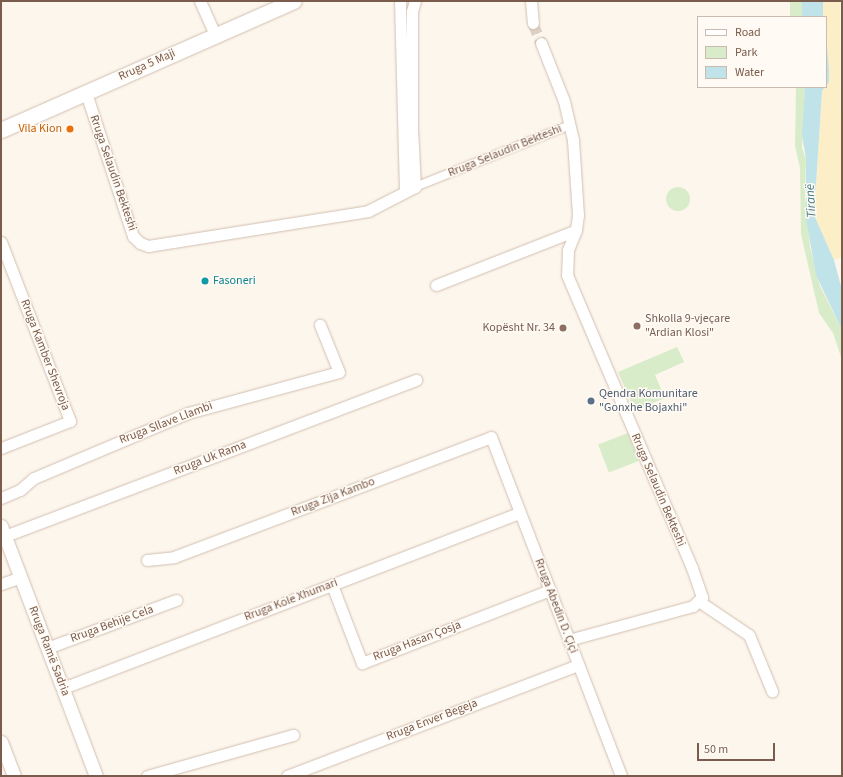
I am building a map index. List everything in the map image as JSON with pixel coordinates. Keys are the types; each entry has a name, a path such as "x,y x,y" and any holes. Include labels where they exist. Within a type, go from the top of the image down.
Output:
{"main road":[{"name":"Rruga 5 Maji","path":"1,130 294,1"}],"street":[{"path":"200,1 215,35"},
{"path":"400,1 410,189"},
{"path":"410,189 412,11 415,1"},
{"path":"531,1 533,23"},
{"path":"541,43 555,76 570,125"},
{"name":"Rruga Selaudin Bekteshi","path":"86,93 133,236 140,243 148,246 347,216 368,211 410,189 570,125 578,215 576,230 568,250 567,275 701,591 700,602"},
{"path":"436,285 576,230"},
{"name":"Rruga Kamber Shevroja","path":"1,242 70,421 1,448"},
{"name":"Rruga Sllave Llambi","path":"1,498 20,490 34,478 188,413 339,372 320,326"},
{"name":"Rruga Uk Rama","path":"3,531 416,380"},
{"name":"Rruga Abedin D. Çiçi","path":"491,437 621,776"},
{"name":"Rruga Zija Kambo","path":"147,560 174,557 491,437"},
{"name":"Rruga Kole Xhumari","path":"63,688 520,513"},
{"name":"Rruga Ramë Sadria","path":"3,531 96,776"},
{"path":"1,584 21,577"},
{"name":"Rruga Hasan Çosja","path":"332,585 362,663 550,590"},
{"name":"Rruga Behije Cela","path":"48,648 176,600"},
{"path":"568,640 693,606 700,602 749,635 772,691"},
{"name":"Rruga Enver Begeja","path":"287,776 578,665"},
{"path":"146,776 293,735"},
{"path":"1,742 14,776"}],"green space":[{"path":"790,1 802,1 802,16 790,16"},
{"path":"796,88 805,88 802,148 806,159 805,196 810,247 820,286 842,330 842,360 833,333 819,313 801,234 800,168 795,146"},
{"path":"678,187 687,190 690,199 687,208 678,211 669,208 666,199 669,190"},
{"path":"677,347 684,362 655,375 665,398 635,411 618,372"},
{"path":"628,433 639,461 609,472 598,444"}],"sand":[{"path":"823,1 840,1 842,257 834,260 814,215 822,91 824,88 827,88 829,82 827,16 823,16"}],"water":[{"path":"802,1 823,1 823,16 802,16"},
{"path":"827,46 829,69 829,82 827,85"},
{"name":"Tiranë","path":"805,88 824,88 822,91 814,215 834,260 842,290 842,330 816,275 806,219 806,159 802,135"}],"tunnel":[{"path":"533,23 541,43"}],"place":[{"name":"Vila Kion","path":"70,129"},
{"name":"Fasoneri","path":"205,281"},
{"name":"Shkolla 9-vjeçare \"Ardian Klosi\"","path":"637,326"},
{"name":"Kopësht Nr. 34","path":"563,328"},
{"name":"Qendra Komunitare \"Gonxhe Bojaxhi\"","path":"591,401"}]}
